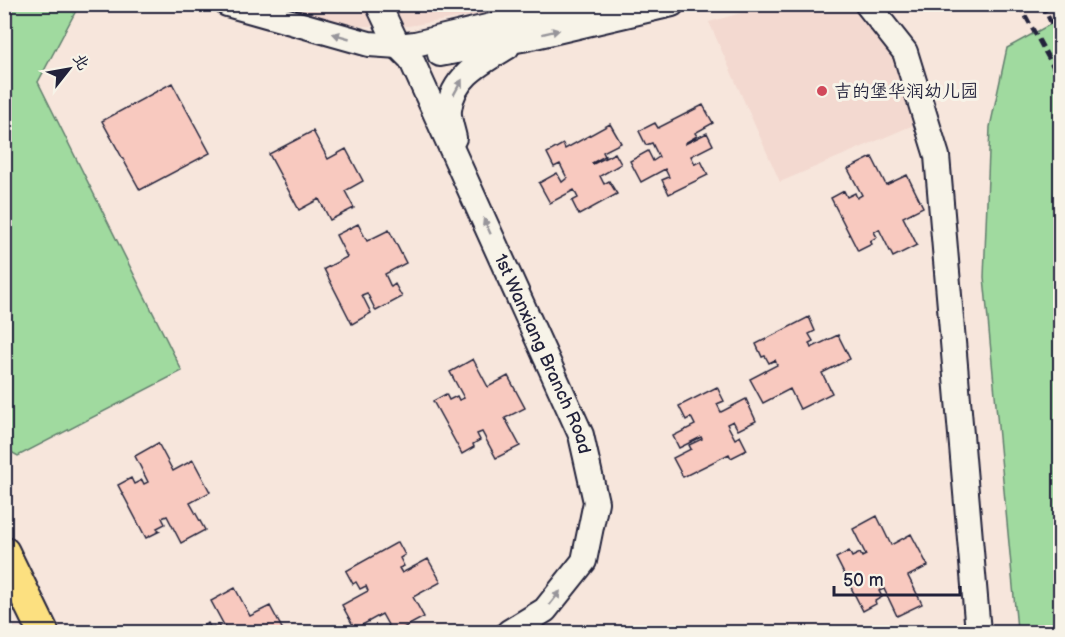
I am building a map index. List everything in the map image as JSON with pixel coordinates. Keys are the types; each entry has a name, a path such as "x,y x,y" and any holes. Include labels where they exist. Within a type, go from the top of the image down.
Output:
{"main road":[{"path":"4,552 43,633"}],"street":[{"path":"229,5 290,4"},
{"name":"1st Wanxiang Branch Road","path":"378,4 408,50 581,435 596,502 584,561 545,610 509,633"},
{"name":"1st Wanxiang Branch Road","path":"396,4 408,50"},
{"path":"408,50 584,4"},
{"path":"229,5 369,44 408,50 522,39 672,4"},
{"path":"867,4 905,52 936,156 978,633"},
{"path":"459,164 449,110 457,84 481,63 522,39"}],"shaded area":[{"path":"275,5 539,5 408,26 357,26"},
{"name":"吉的堡华润幼儿园","path":"770,5 856,5 895,58 916,124 780,182 709,22"}],"green space":[{"path":"5,4 79,5 38,82 182,371 18,456 4,448"},
{"path":"1060,19 1060,488 1057,500 1060,518 1060,625 1017,629 984,277 990,127 1007,48"}],"building":[{"path":"172,83 210,153 140,190 102,121"},
{"path":"703,105 713,123 695,133 697,136 685,144 707,133 713,145 691,156 695,164 701,161 708,175 669,194 662,180 669,177 665,169 641,182 630,161 648,151 653,161 659,157 652,143 646,145 639,131 655,123 658,128"},
{"path":"610,124 621,143 603,152 605,156 592,163 615,153 621,164 600,176 604,184 609,181 617,194 579,215 572,201 578,198 574,190 550,203 539,183 557,173 562,182 567,178 560,164 554,167 547,153 563,144 565,149"},
{"path":"313,131 328,159 346,149 363,181 345,191 354,208 330,220 319,199 299,210 269,154"},
{"path":"872,157 886,185 907,175 923,207 903,217 917,245 893,257 879,229 874,232 877,237 870,241 872,244 858,251 831,198 844,191 847,197 855,193 857,198 862,195 848,169"},
{"path":"358,224 367,241 389,230 406,263 385,274 391,287 395,284 402,297 376,311 367,293 362,295 371,313 352,324 324,269 347,257 336,235"},
{"path":"809,317 815,331 809,334 813,341 809,343 811,348 838,335 850,359 822,373 832,393 800,409 790,389 763,403 750,379 777,365 775,360 769,363 765,356 762,357 756,344"},
{"path":"473,359 488,387 508,376 525,408 505,418 520,446 496,458 482,432 477,434 480,440 473,444 474,447 462,454 433,401 446,394 449,400 457,396 459,400 464,398 450,372"},
{"path":"717,387 724,401 717,404 721,412 746,399 756,421 738,430 733,421 727,424 735,439 740,436 747,450 731,458 729,454 683,477 673,458 691,449 689,445 702,439 701,437 679,448 673,436 695,425 691,417 686,420 679,406"},
{"path":"158,443 173,471 193,460 210,492 190,503 205,530 181,543 167,516 162,518 165,524 157,528 160,531 146,538 118,485 131,478 134,484 142,480 144,484 148,482 135,456"},
{"path":"877,516 891,545 911,534 928,566 908,576 922,604 897,616 884,589 879,591 882,597 875,601 876,604 863,611 836,558 849,551 852,557 860,553 862,557 866,555 853,529"},
{"path":"398,542 405,555 400,558 404,566 399,568 402,573 428,559 441,582 413,597 424,617 392,632 382,614 355,629 342,605 368,591 366,586 360,589 356,582 353,584 346,571"},
{"path":"235,588 250,616 270,606 284,632 196,632 195,630 208,623 211,629 218,625 221,630 225,627 211,601"}],"railway":[{"path":"1019,4 1060,79"},
{"path":"1042,4 1060,41"}],"place":[{"name":"吉的堡华润幼儿园","path":"822,91"}]}
